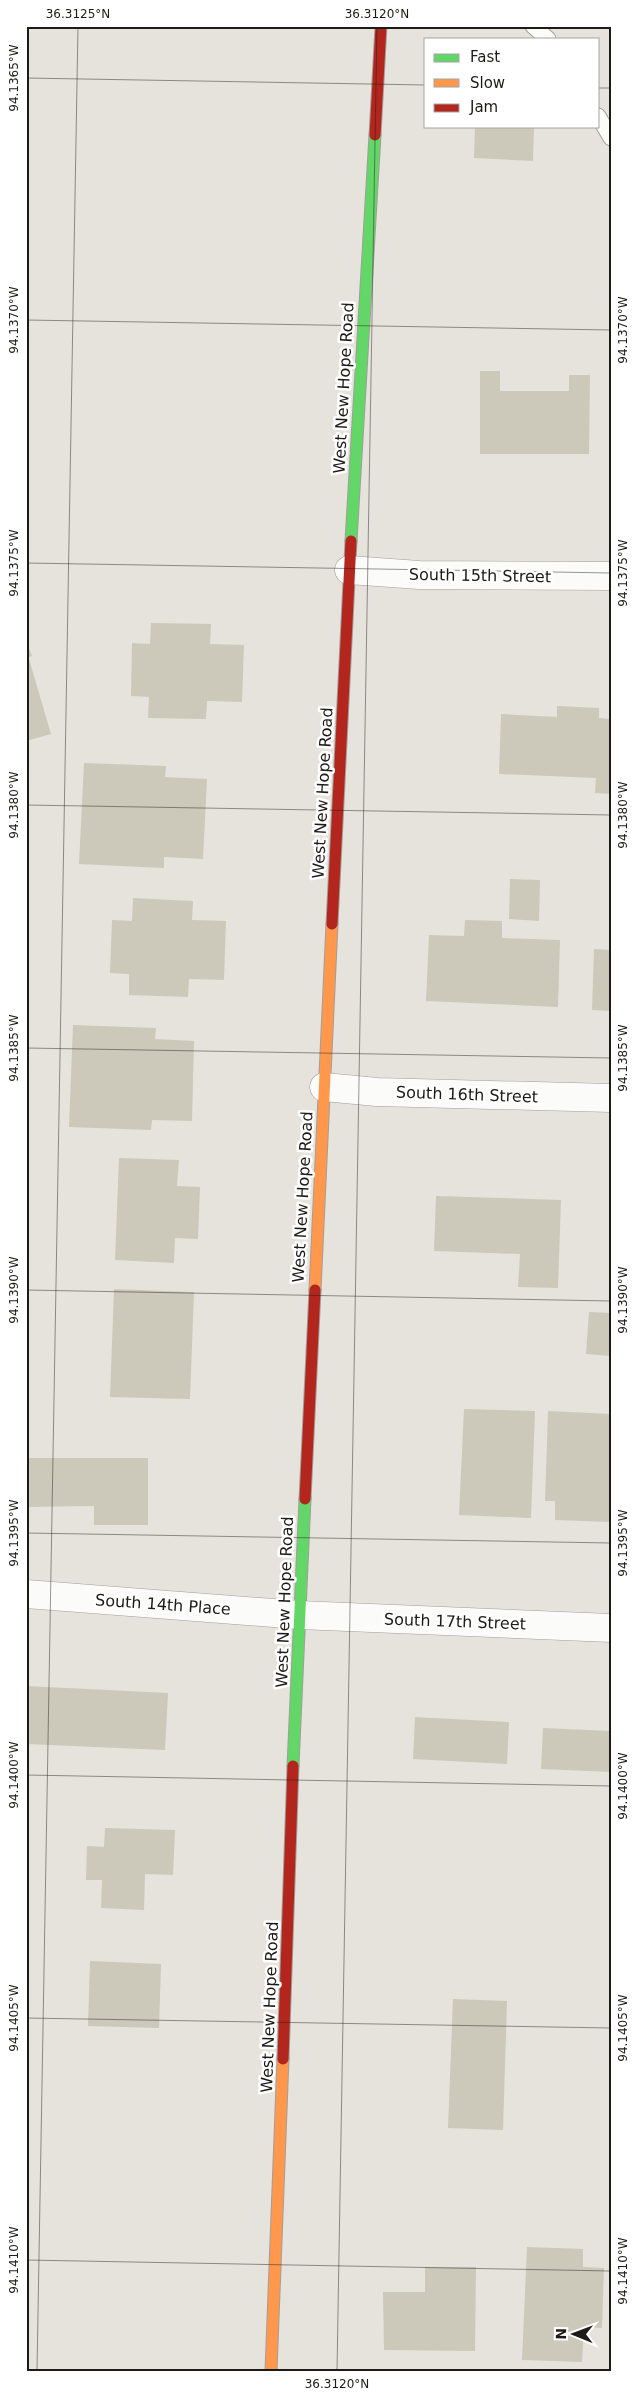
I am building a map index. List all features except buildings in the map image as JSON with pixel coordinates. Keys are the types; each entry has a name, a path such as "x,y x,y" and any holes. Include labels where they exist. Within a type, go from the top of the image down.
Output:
{"main road":[{"name":"West New Hope Road","path":"271,2371 299,1615 349,570 381,26"}],"street":[{"name":"South 15th Street","path":"349,570 419,575 611,576"},
{"name":"South 16th Street","path":"324,1087 378,1092 611,1098"},
{"name":"South 14th Place","path":"26,1594 299,1615"},
{"name":"South 17th Street","path":"299,1615 611,1628"}],"lane":[{"path":"533,26 547,38"},
{"path":"600,119 611,138"}],"traffic: fast":[{"path":"351,541 375,135"},
{"path":"293,1766 305,1499"}],"traffic: slow":[{"path":"315,1290 332,924"},
{"path":"271,2371 283,2059"}],"traffic: jam":[{"path":"375,135 381,26"},
{"path":"332,924 351,541"},
{"path":"305,1499 315,1290"},
{"path":"283,2059 293,1766"}]}
